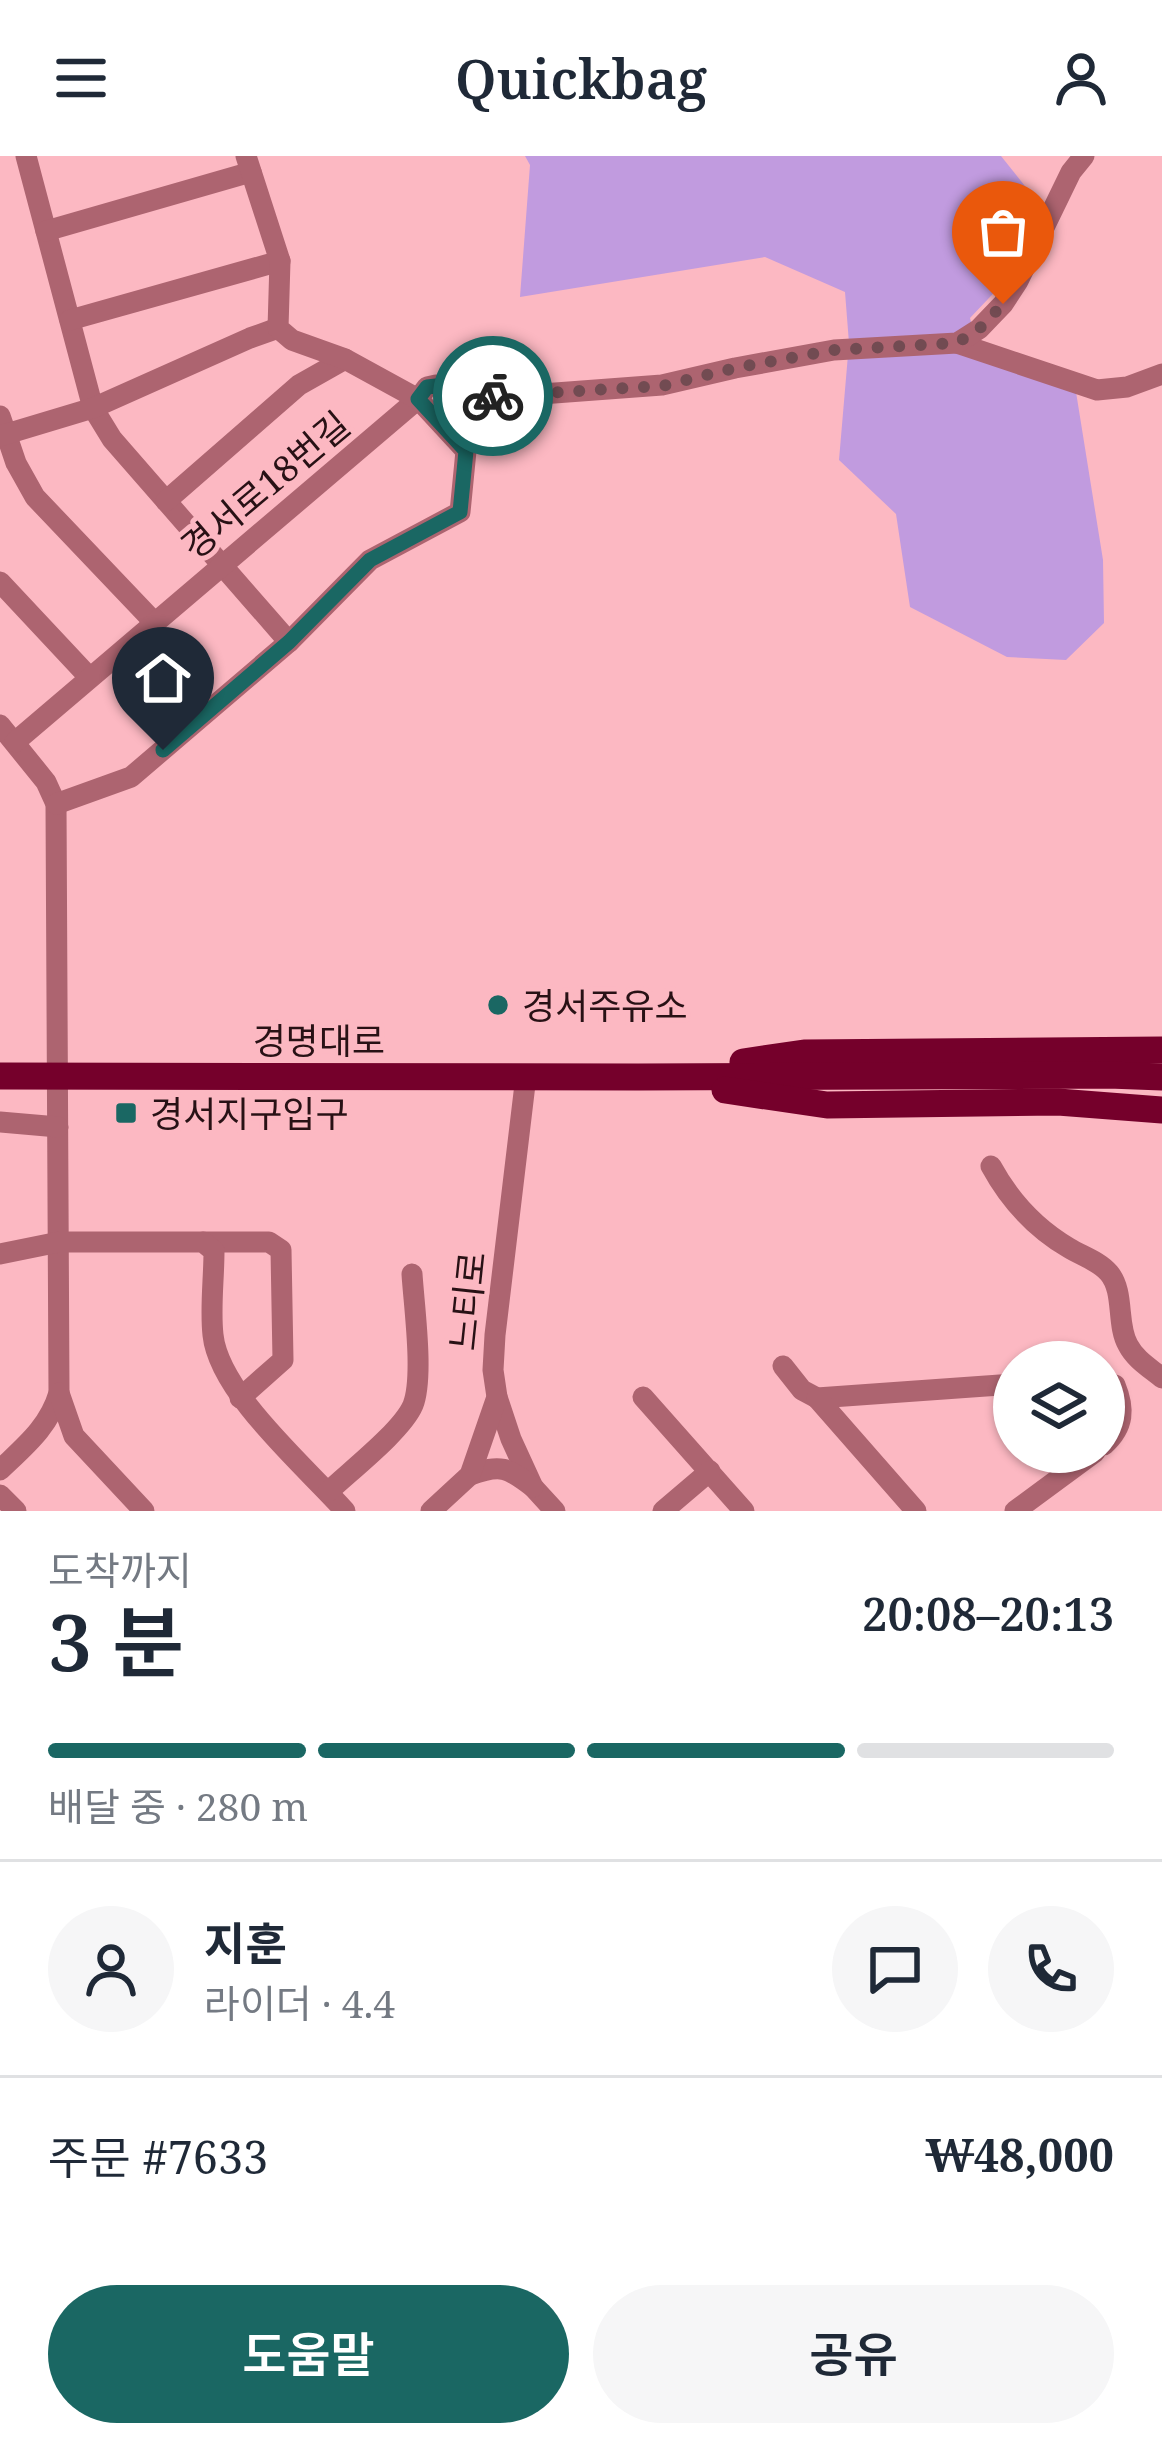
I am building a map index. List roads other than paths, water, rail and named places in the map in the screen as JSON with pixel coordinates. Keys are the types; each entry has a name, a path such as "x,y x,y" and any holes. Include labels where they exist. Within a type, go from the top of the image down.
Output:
{"main road":[{"name":"경명대로","path":"638,1077 804,1053 1162,1050"},
{"name":"경명대로","path":"0,1076 1162,1077"},
{"name":"경명대로","path":"638,1077 827,1105 1058,1102 1162,1110"}],"street":[{"path":"26,156 94,408 112,439 289,642"},
{"path":"957,343 1003,304 1071,172 1084,156"},
{"path":"46,231 249,164 280,261 278,328"},
{"path":"70,320 280,261"},
{"path":"56,803 131,777 289,642 370,560 460,512 466,451 418,399 345,359 292,340 278,328"},
{"path":"154,622 35,497 2,429 94,408 278,328"},
{"path":"418,399 427,387 436,386 501,398 662,386 834,350 957,343 1097,390 1126,387 1162,374"},
{"path":"166,501 299,385 345,359"},
{"name":"경서로18번길","path":"8,734 89,676 418,399"},
{"path":"0,582 89,676"},
{"path":"0,1470 44,1428 59,1393 56,803 46,782 8,734"},
{"name":"느티로","path":"430,1511 470,1474 497,1396 495,1335 526,1076"},
{"path":"0,1122 58,1127"},
{"path":"992,1166 1032,1222 1113,1277 1125,1341 1162,1378"},
{"path":"0,1254 59,1242 269,1241 281,1250 283,1360 241,1398"},
{"path":"202,1242 214,1251 213,1337 223,1372 241,1398 345,1511"},
{"path":"328,1492 412,1407 417,1362 412,1274"},
{"path":"782,1366 802,1390 817,1398 916,1511"},
{"path":"817,1398 993,1385"},
{"path":"59,1393 74,1436 144,1511"},
{"path":"497,1396 533,1487"},
{"path":"643,1397 744,1511"},
{"path":"470,1474 504,1468 533,1487 555,1511"},
{"path":"663,1511 710,1471"},
{"path":"1015,1511 1067,1473"},
{"path":"0,1495 16,1511"}],"place":[{"name":"경서주유소","path":"498,1005"},
{"name":"경서지구입구","path":"126,1113"}]}
